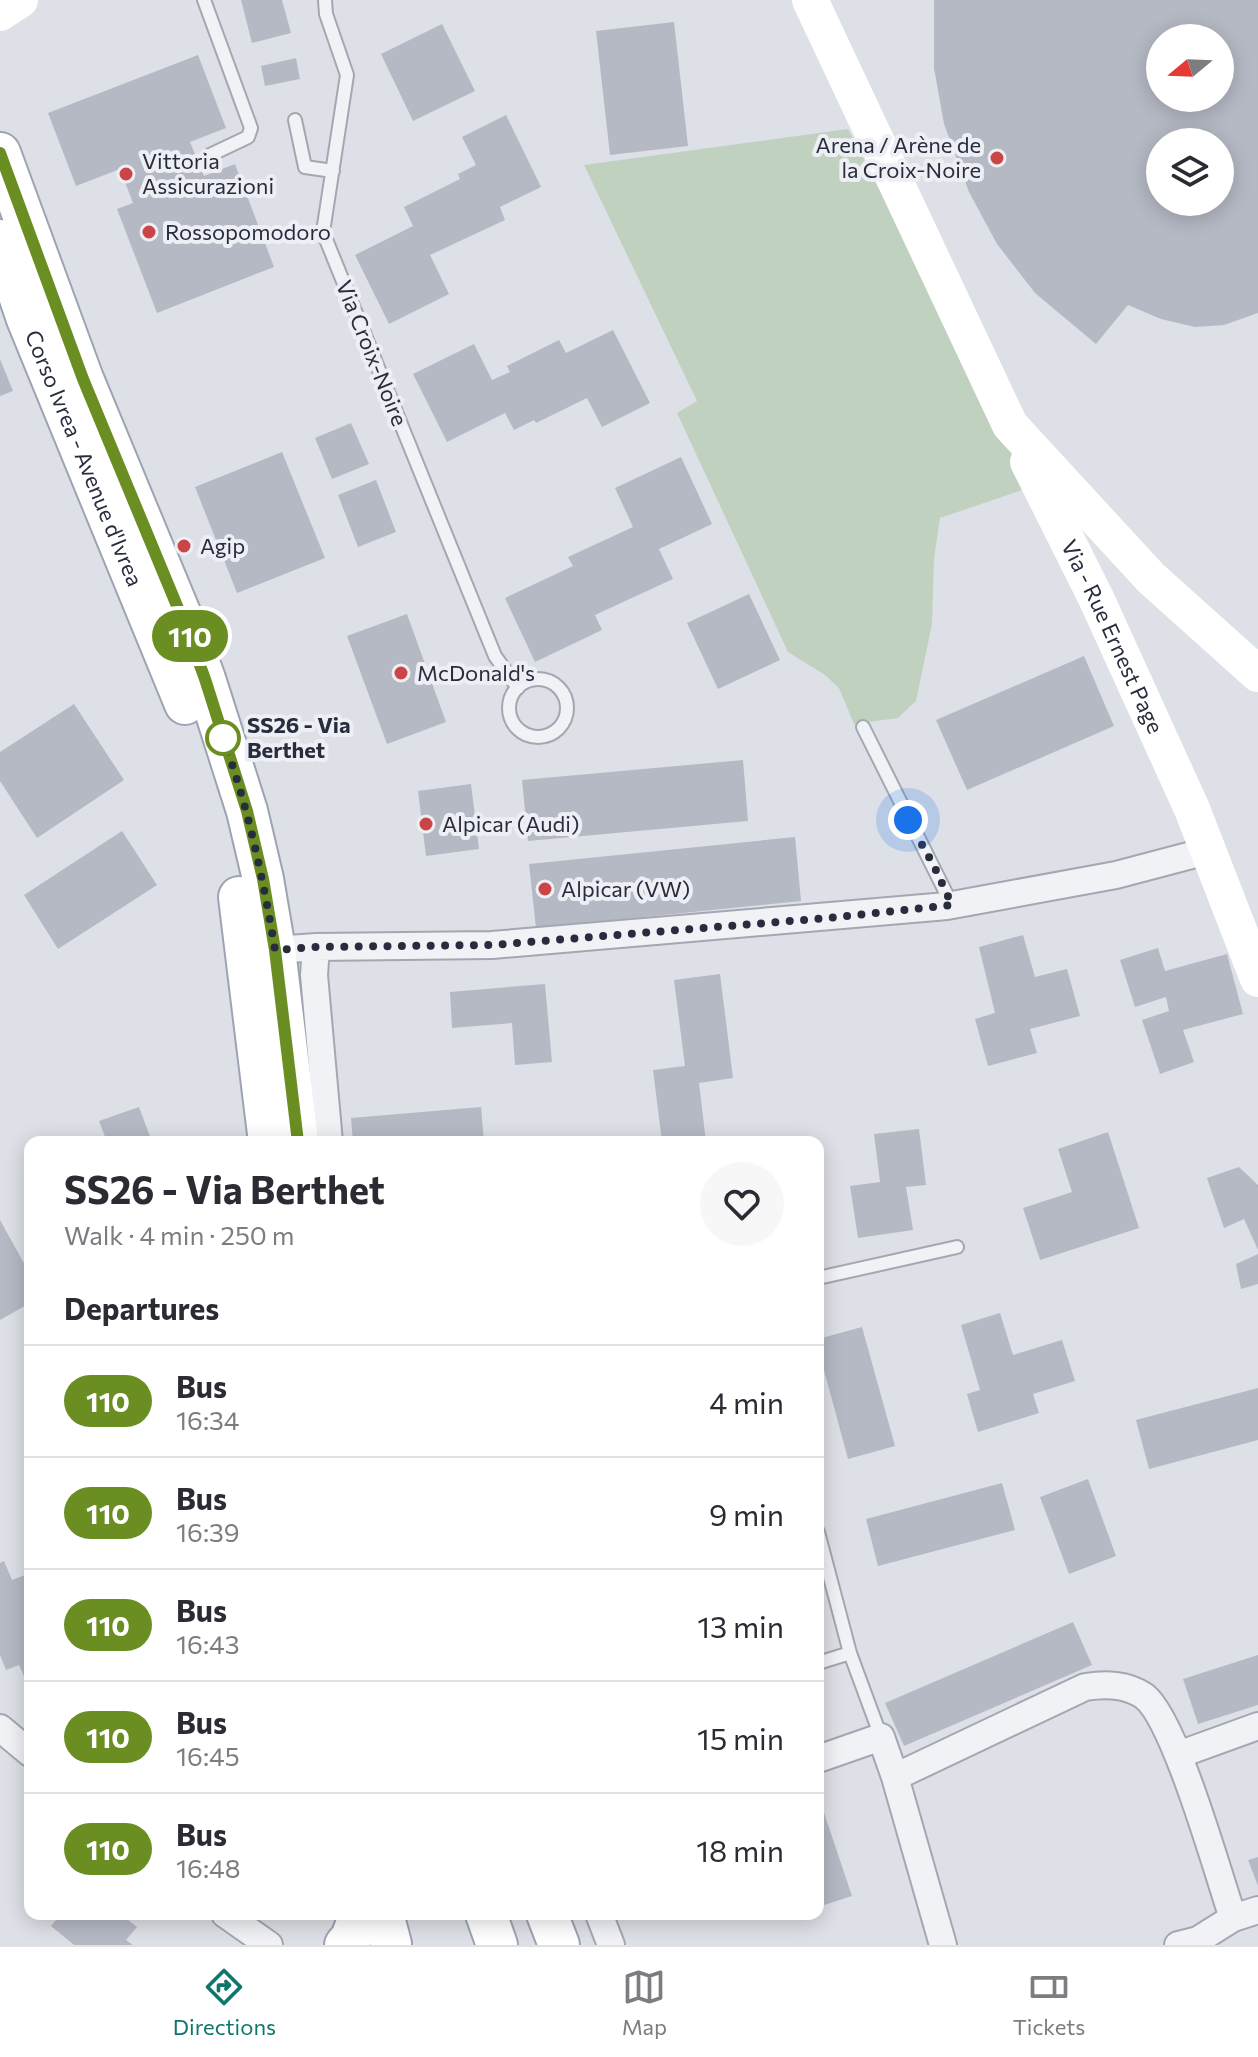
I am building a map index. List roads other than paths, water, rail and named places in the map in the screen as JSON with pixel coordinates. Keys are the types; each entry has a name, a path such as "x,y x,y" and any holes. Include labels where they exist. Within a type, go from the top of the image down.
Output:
{"main road":[{"name":"Corso Ivrea - Avenue d'Ivrea","path":"0,153 83,379 205,679 247,811 275,950 297,1136"},
{"name":"Corso Ivrea - Avenue d'Ivrea","path":"0,240 27,319 180,687 211,785 237,883 268,1136"},
{"path":"345,1945 358,1920"},
{"path":"384,1920 390,1945"},
{"path":"488,1920 497,1945"},
{"path":"517,1920 525,1945"},
{"path":"549,1920 559,1945"}],"street":[{"path":"0,13 20,0"},
{"name":"Via - Rue Ernest Page","path":"811,1 1010,425 1096,598 1192,809 1258,979"},
{"path":"1010,425 1151,578 1258,674"},
{"path":"275,950 492,945 952,905 1116,875 1207,851"},
{"path":"316,947 314,975 328,1136"},
{"path":"895,1777 1085,1687 1106,1684 1126,1687 1144,1697 1159,1711 1246,1914 1198,1940 1178,1945"},
{"path":"1178,1755 1258,1726"},
{"path":"0,1728 24,1748"},
{"path":"824,1757 881,1737 943,1945"},
{"path":"234,1920 269,1945"},
{"path":"601,1920 611,1945"}],"lane":[{"path":"204,0 251,128 248,137 210,155"},
{"name":"Via Croix-Noire","path":"325,0 326,14 347,75 323,232 495,656 518,688"},
{"path":"295,120 305,167 333,171"},
{"path":"536,679 548,681 559,689 567,713 562,725 553,734 540,738 527,736 516,728 510,717 509,704 518,688 536,679"},
{"path":"863,727 952,905"},
{"path":"824,1277 957,1247"},
{"path":"824,1555 850,1653 881,1737"},
{"path":"824,1661 850,1653"}],"place":[{"name":"Arena / Arène de la Croix-Noire","path":"997,158"},
{"name":"Vittoria Assicurazioni","path":"126,174"},
{"name":"Rossopomodoro","path":"149,232"},
{"name":"Agip","path":"184,546"},
{"name":"McDonald's","path":"401,673"},
{"name":"SS26 - Via Berthet","path":"223,738"},
{"name":"Alpicar (Audi)","path":"426,824"},
{"name":"Alpicar (VW)","path":"545,889"}]}
